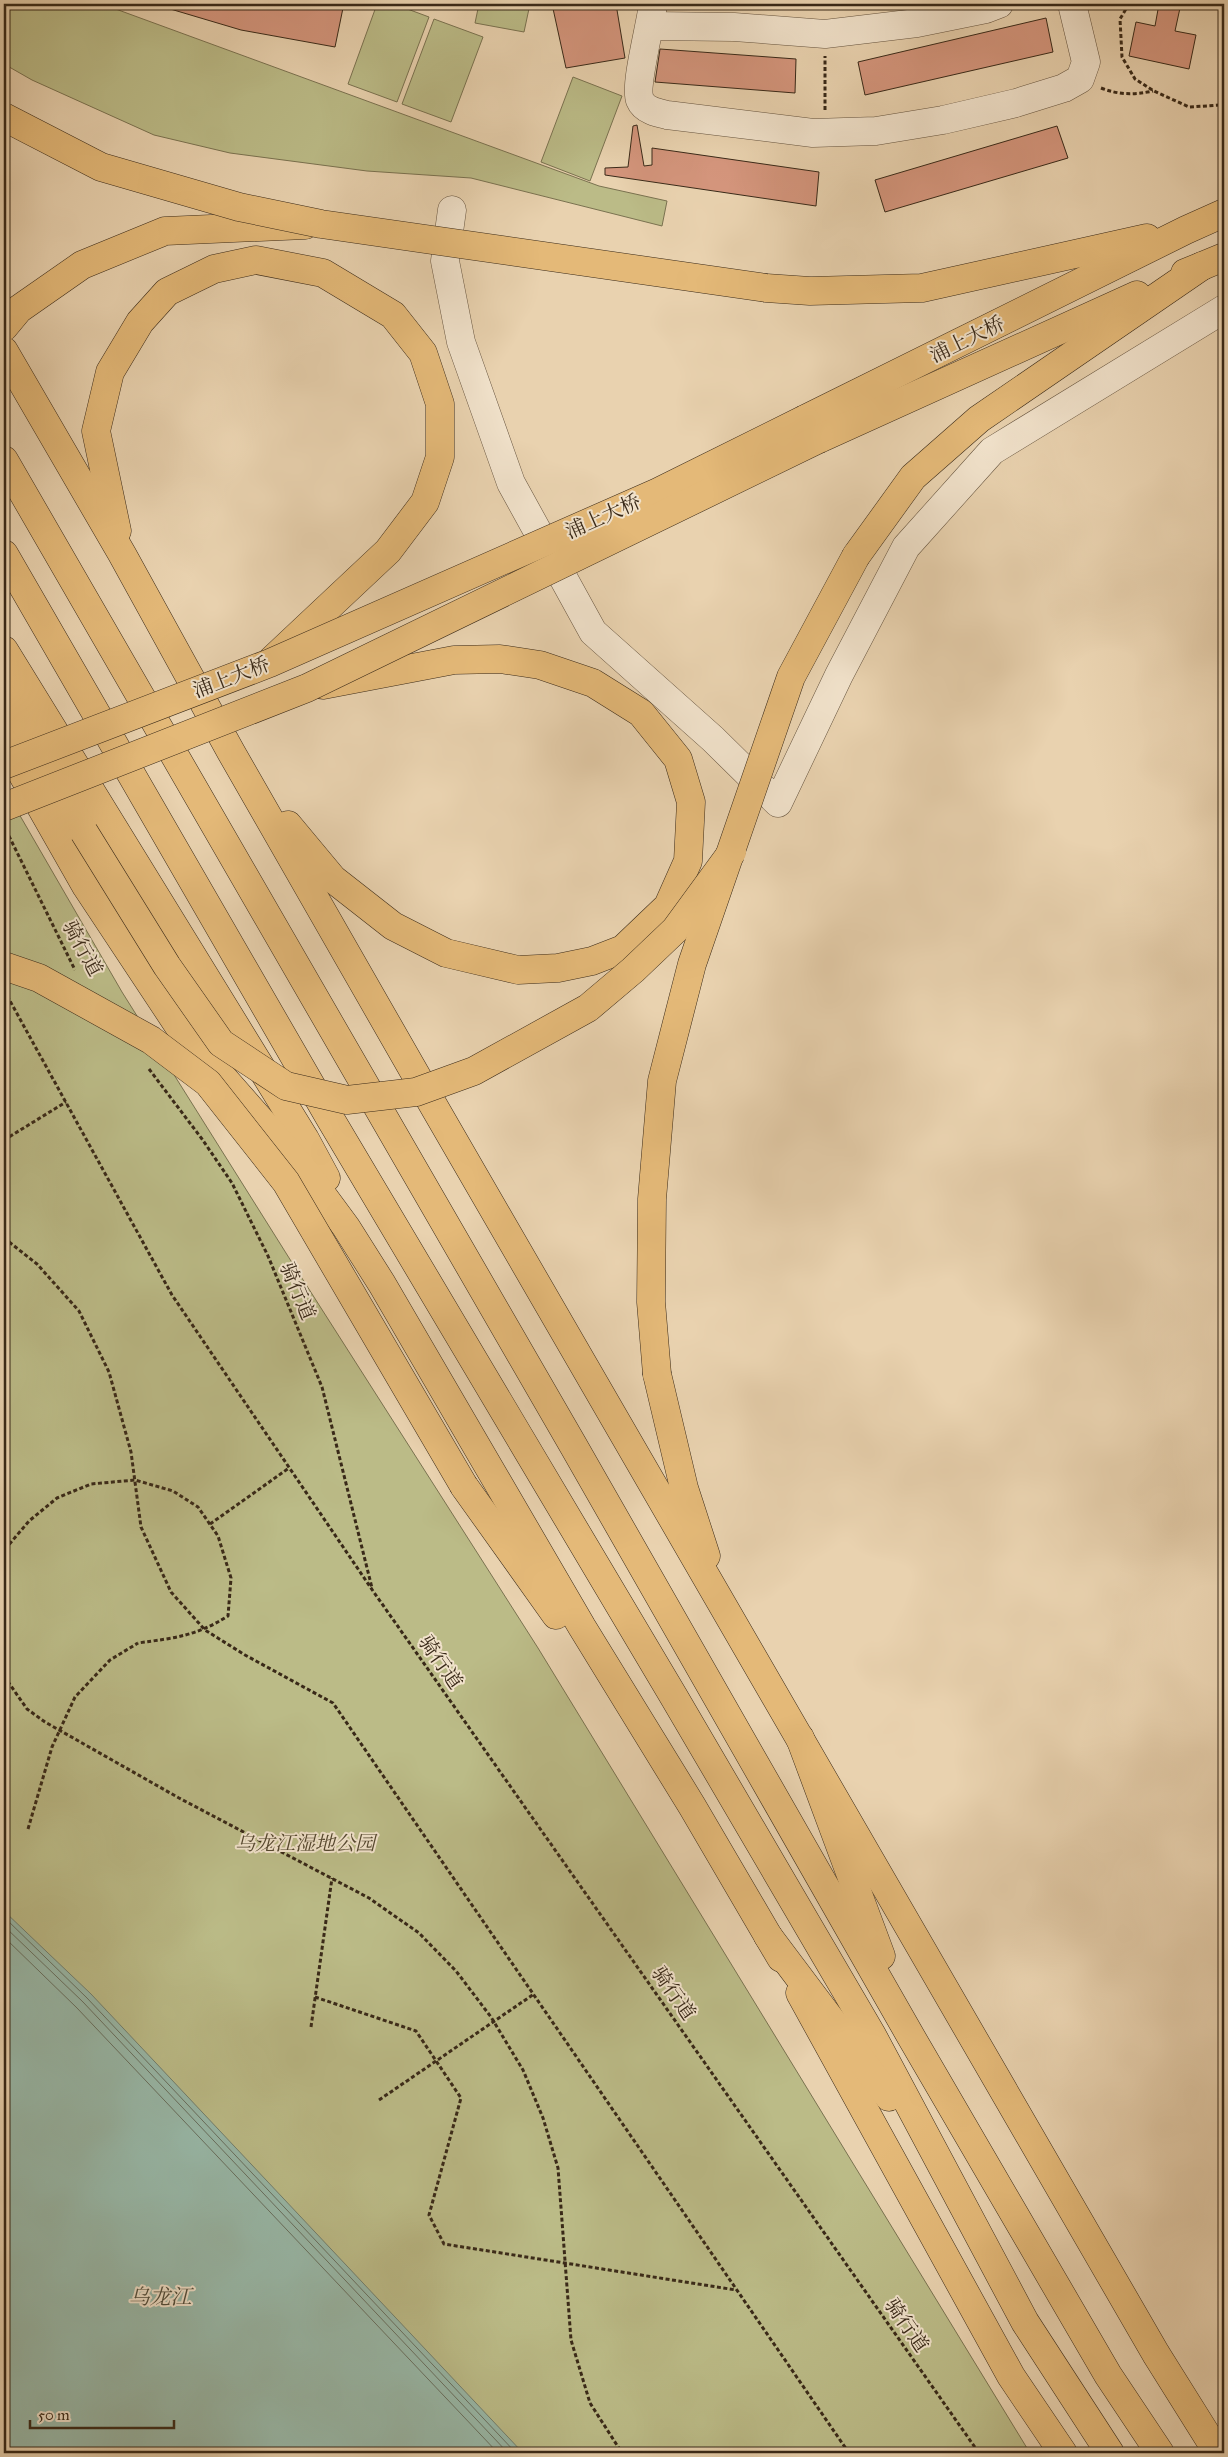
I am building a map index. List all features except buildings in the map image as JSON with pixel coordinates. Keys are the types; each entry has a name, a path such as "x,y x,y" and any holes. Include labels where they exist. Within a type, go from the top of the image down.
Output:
{"main road":[{"path":"4,117 101,167 239,207 321,224 766,288 810,291 922,288 1186,230 1224,213"},
{"path":"4,327 19,309 82,265 165,231 321,224"},
{"name":"浦上大桥","path":"4,766 270,663 658,492 812,429 1186,230"},
{"path":"122,554 96,431 110,372 140,322 167,292 214,269 256,260 323,273 392,315 423,353 440,404 440,457 424,502 388,551 270,663"},
{"path":"4,807 307,688 812,429 1213,261"},
{"path":"724,1610 684,1488 657,1374 651,1302 652,1199 662,1081 692,964 732,852 790,678 856,556 913,478 979,419 1213,261"},
{"path":"4,351 122,554 230,752 724,1610 1156,2354 1218,2453"},
{"path":"4,460 574,1444 910,2035 1108,2375 1160,2453"},
{"path":"4,554 331,1120 679,1705 852,2002 1025,2322 1110,2453"},
{"path":"9,660 305,1139 382,1284"},
{"path":"230,752 333,879 393,926 446,953 518,970 558,968 592,961 623,949 668,906 688,861 691,802 678,759 641,713 593,684 540,665 500,660 454,660 307,688"},
{"path":"4,698 167,966 221,1043 286,1086 347,1100 416,1092 474,1071 588,1008 633,970 675,930 732,852"},
{"path":"4,742 86,886 182,1031 304,1170 346,1227 382,1284 582,1627 692,1806 768,1936 1012,2376 1063,2453"},
{"path":"4,966 39,978 142,1035 208,1082 286,1182 464,1486 692,1806"},
{"path":"800,1738 910,2035"},
{"path":"768,1936 944,2170"}],"street":[{"path":"999,4 986,10 917,23 825,34 734,27 652,15 640,76 640,100 649,109 667,115 824,133 876,131 943,120 1016,102 1075,84 1082,76 1086,62 1072,4"},
{"path":"452,210 446,261 461,342 511,483 593,632 713,739 778,803 839,675 906,547 992,451 1224,309"}],"path":[{"path":"1129,4 1120,19 1122,57 1135,80 1189,107 1221,104 1224,102"},
{"path":"824,133 825,34"},
{"path":"1082,76 1093,84 1115,93 1134,95 1154,91"},
{"name":"骑行道","path":"4,825 77,975"},
{"path":"4,990 172,1295 373,1591"},
{"name":"骑行道","path":"144,1062 202,1138 232,1183 268,1256 322,1387 373,1591 979,2453"},
{"path":"4,1140 66,1102"},
{"path":"4,1238 37,1264 79,1311 110,1372 131,1452 140,1527 171,1592 205,1630 245,1655 333,1702 849,2453"},
{"path":"210,1524 290,1468"},
{"path":"4,1556 7,1547 29,1521 56,1498 91,1484 135,1480 173,1491 198,1507 218,1536 231,1578 228,1616 205,1630 178,1638 138,1643 110,1660 75,1697 52,1747 28,1829"},
{"path":"4,1676 27,1709 45,1722 179,1798 369,1898 419,1934 450,1965 491,2017 523,2070 543,2118 558,2168 571,2340 590,2403 622,2453"},
{"path":"311,2027 332,1878"},
{"path":"378,2100 534,1994"},
{"path":"315,1997 416,2031 461,2098 429,2215 444,2244 737,2290"}],"green space":[{"path":"4,4 102,4 599,186 667,201 662,226 471,178 367,171 230,153 154,135 32,80 4,64"},
{"path":"377,4 394,4 429,17 397,102 348,84"},
{"path":"479,4 530,4 524,32 475,23"},
{"path":"434,19 483,37 451,122 402,104"},
{"path":"573,77 622,96 590,181 541,162"},
{"name":"乌龙江湿地公园","path":"4,788 122,992 538,1648 1030,2453 462,2453 4,1963"}],"water":[{"name":"乌龙江","path":"4,1911 91,1994 523,2453 4,2453"}]}
